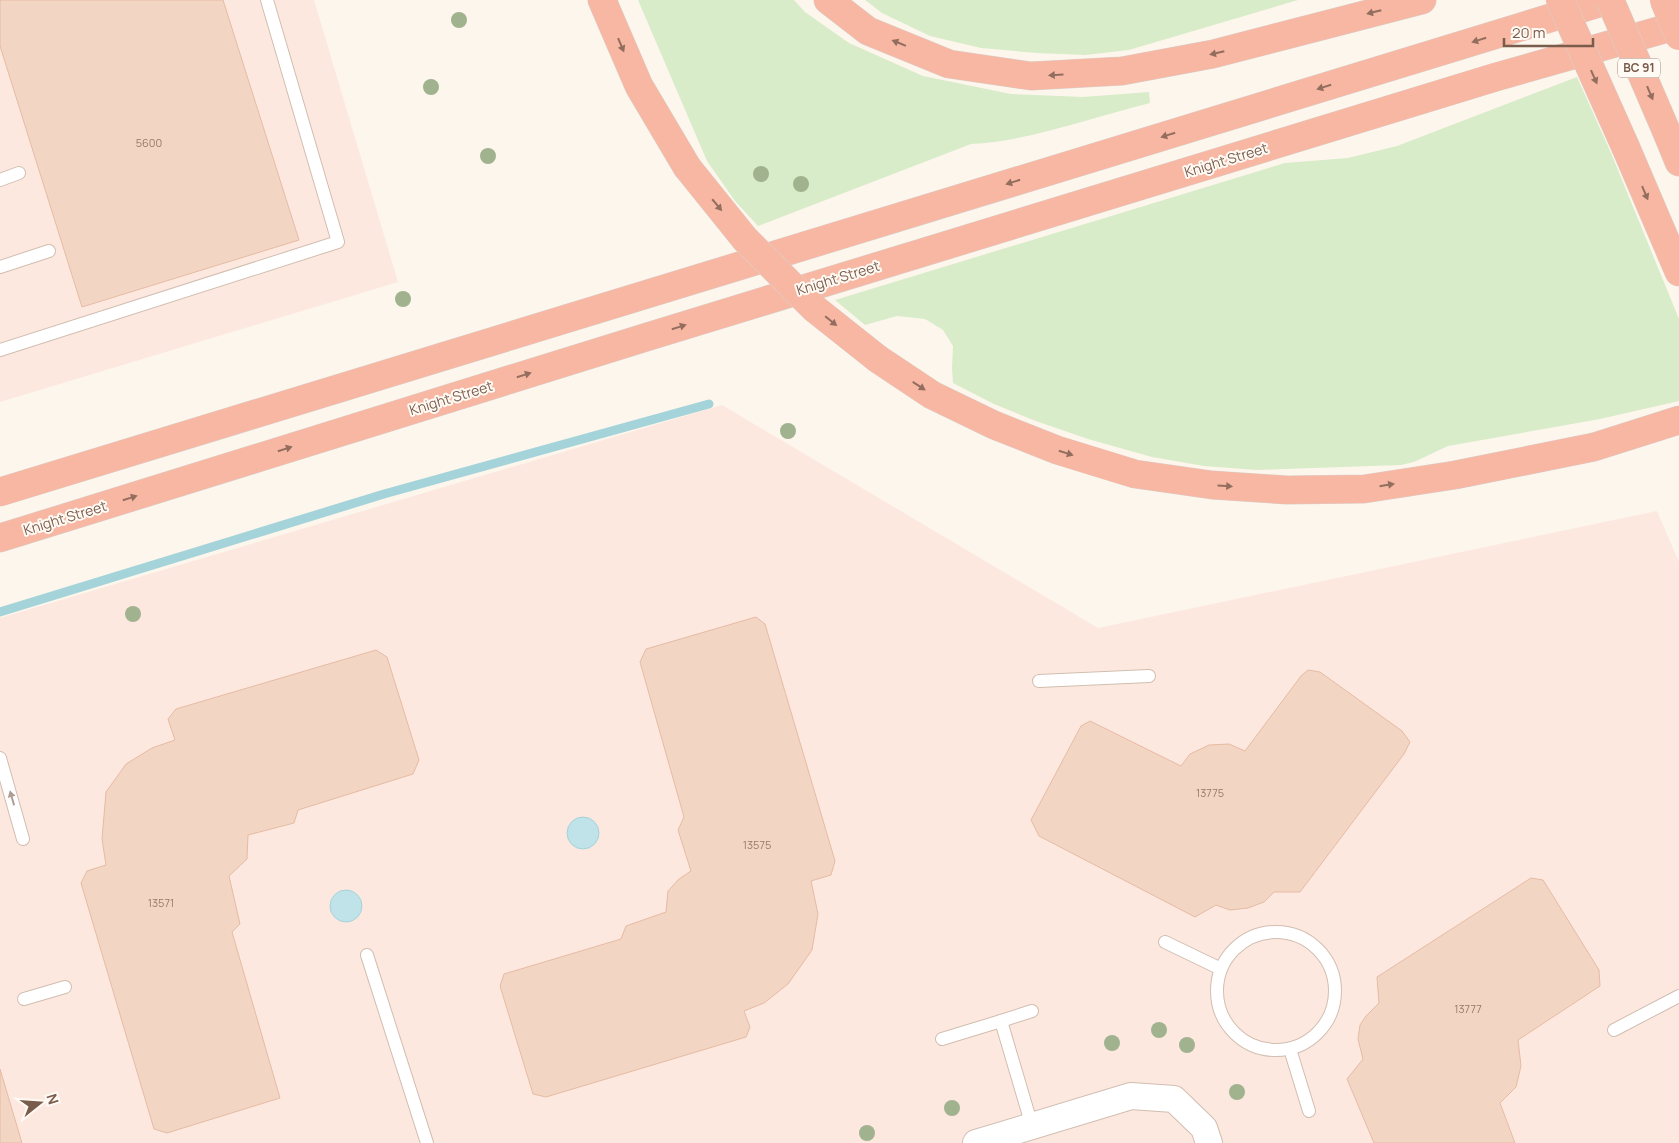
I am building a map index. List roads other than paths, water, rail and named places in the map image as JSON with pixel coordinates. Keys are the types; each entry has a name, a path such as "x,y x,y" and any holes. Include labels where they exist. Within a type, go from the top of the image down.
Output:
{"highway":[{"path":"602,0 639,86 687,167 746,238 815,309 878,359 932,395 994,425 1057,450 1136,474 1212,485 1287,490 1364,489 1455,475 1594,447 1679,420"},
{"path":"828,0 868,31 950,64 1031,76 1122,71 1213,54 1422,0"},
{"path":"1560,0 1679,272"},
{"path":"0,492 1610,0"},
{"name":"BC 91","path":"1610,0 1679,162"},
{"path":"1664,0 1679,36"},
{"name":"Knight Street","path":"0,538 650,336 1468,86 1679,25"}],"street":[{"path":"976,1143 1131,1096 1174,1099 1204,1128 1209,1143"}],"lane":[{"path":"0,350 338,242 267,0"},
{"path":"0,180 19,173"},
{"path":"0,267 49,252"},
{"path":"1039,681 1148,676"},
{"path":"0,758 23,839"},
{"path":"1266,933 1286,933 1304,940 1320,952 1331,970 1335,990 1332,1009 1323,1027 1308,1041 1290,1049 1271,1050 1253,1046 1238,1036 1226,1023 1218,1006 1216,988 1221,969 1231,952 1246,940 1266,933"},
{"path":"1165,942 1221,969"},
{"path":"367,955 427,1143"},
{"path":"24,999 66,987"},
{"path":"1614,1030 1679,996"},
{"path":"942,1039 1032,1011"},
{"path":"1001,1021 1032,1126"},
{"path":"1290,1049 1309,1111"}],"water":[{"path":"583,817 589,818 594,822 598,827 598,839 594,844 589,848 583,849 577,848 572,844 568,839 567,833 568,827 572,822 577,818"},
{"path":"346,890 352,891 357,895 361,900 361,912 357,917 352,921 346,922 340,921 335,917 331,912 330,906 331,900 335,895 340,891"}],"waterway":[{"path":"0,612 384,494 709,404"}]}
